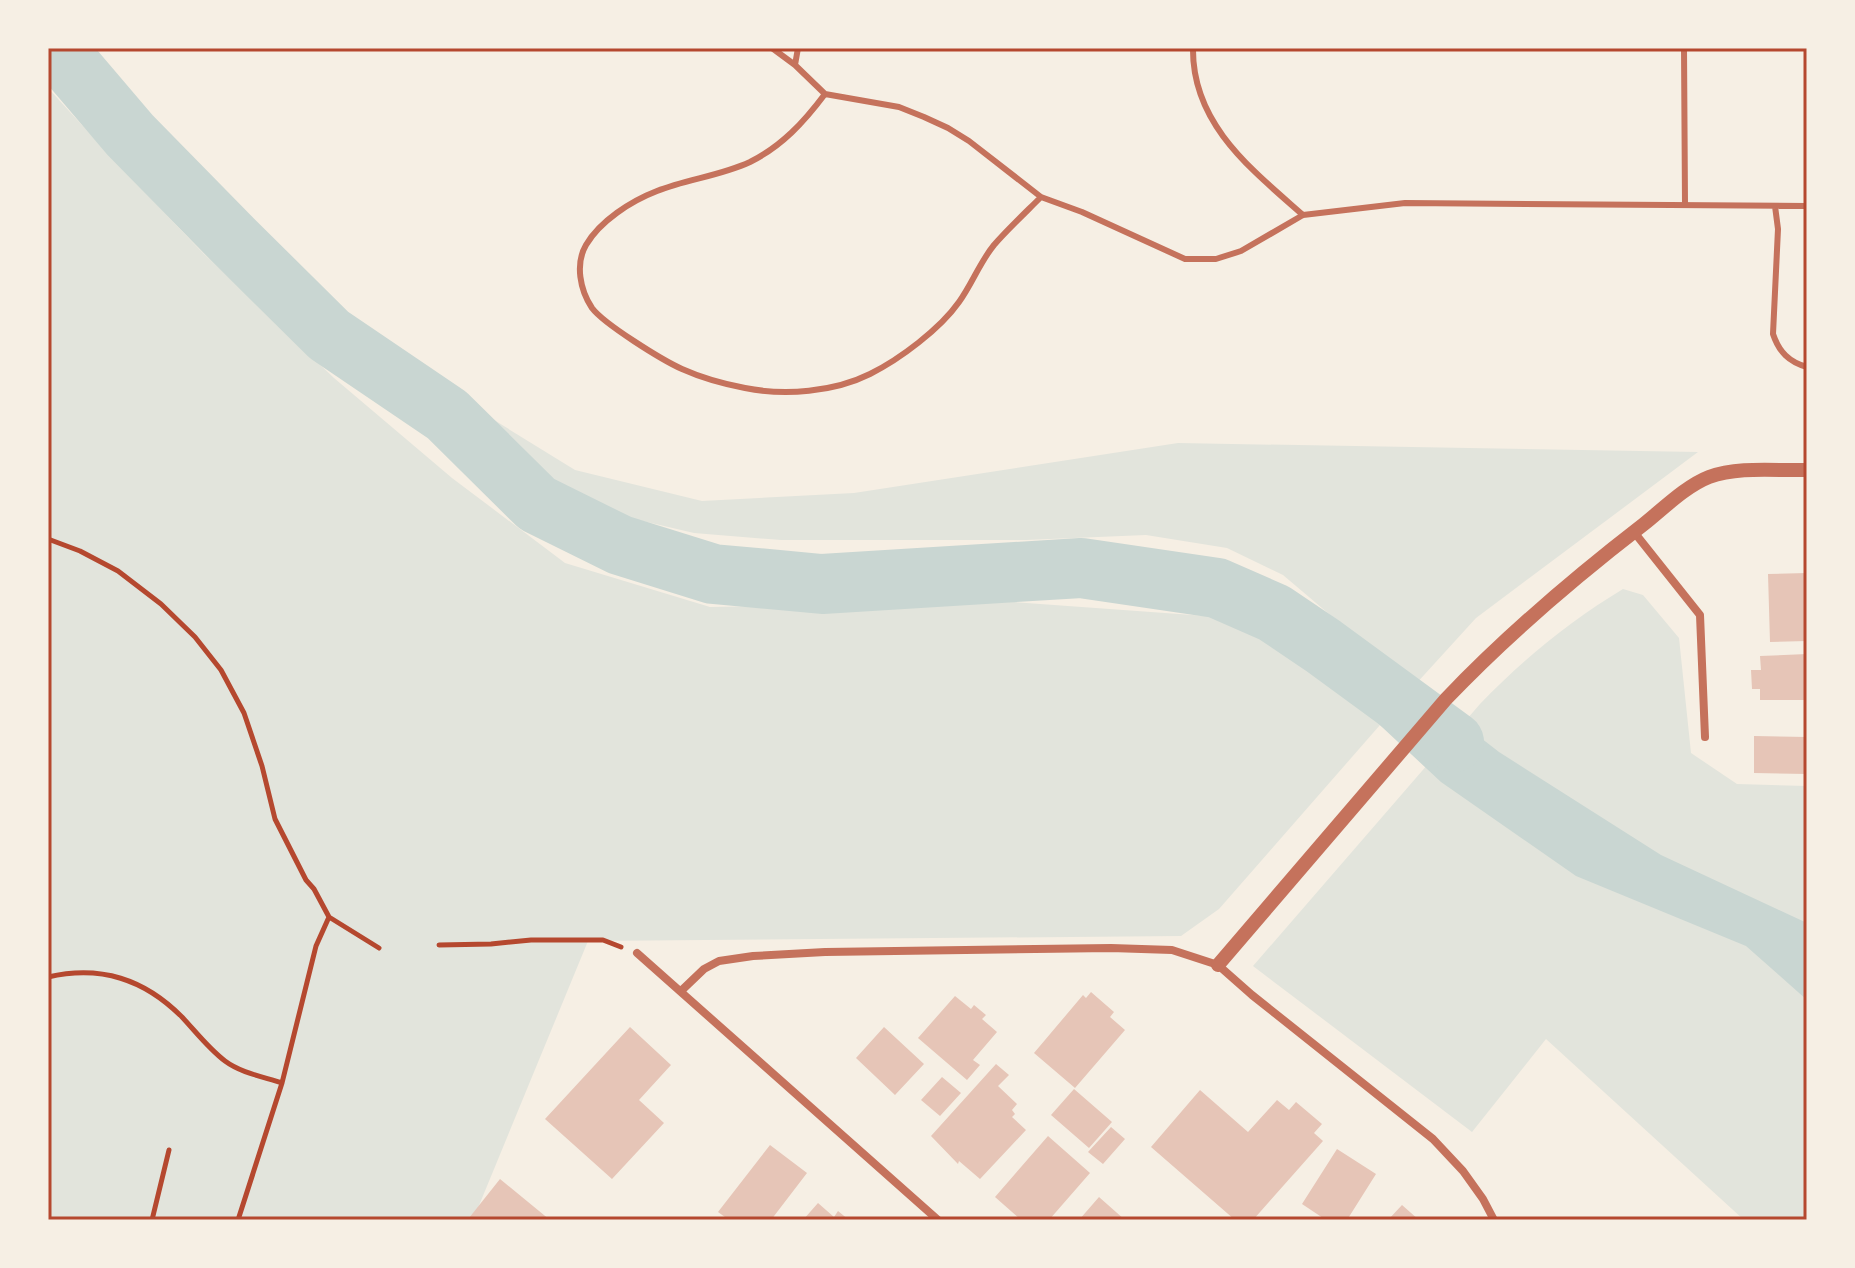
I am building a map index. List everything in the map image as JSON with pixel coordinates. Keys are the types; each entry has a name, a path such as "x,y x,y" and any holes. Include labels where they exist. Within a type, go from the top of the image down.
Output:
{"street":[{"path":"1218,965 1456,689 1524,622 1634,532 1709,477 1740,471 1807,470"},
{"path":"1634,532 1700,615 1705,737"},
{"path":"681,991 704,969 719,961 753,956 825,952 1172,950 1218,965 1433,1139 1463,1171 1494,1220"},
{"path":"637,953 938,1220"}],"lane":[{"path":"772,48 825,94 899,107 948,128 1041,197 1082,212 1185,259 1216,259 1241,251 1303,215 1405,203 1807,206"},
{"path":"795,65 798,48"},
{"path":"1193,48 1197,86 1204,106 1224,138 1251,169 1303,215"},
{"path":"1684,48 1685,204"},
{"path":"825,94 788,138 751,161 655,191 600,225 585,247 579,269 583,290 593,309 620,332 661,357 710,380 748,389 789,391 811,391 853,381 872,373 919,342 958,304 992,247 1041,197"},
{"path":"1775,206 1778,229 1773,334 1777,347 1789,358 1807,367"}],"path":[{"path":"48,539 80,551 138,585 180,621 221,670 244,713 275,819 306,880 329,917 379,948"},
{"path":"238,1220 282,1083 316,946 329,917"},
{"path":"439,945 603,940 637,953"},
{"path":"48,977 87,973 117,977 141,985 163,1000 227,1063 282,1083"},
{"path":"152,1220 169,1150"}],"shaded area":[{"path":"48,88 204,254 334,378 452,478 565,563 710,607 1014,602 1234,618 1380,725 1219,909 1181,936 588,941 473,1220 48,1220"},
{"path":"348,320 460,399 575,470 702,501 854,493 1178,443 1698,452 1476,618 1414,686 1283,575 1227,548 1146,535 1026,540 781,540 694,533 604,512 548,485"},
{"path":"1623,589 1643,595 1679,638 1691,753 1737,784 1807,786 1807,1220 1744,1220 1546,1039 1472,1132 1253,966 1480,704 1548,642"},
{"path":"1401,676 1499,752 1661,855 1807,923 1807,1000 1746,946 1576,876 1441,782 1368,714"}],"building":[{"path":"1807,573 1807,641 1770,642 1768,574"},
{"path":"1807,654 1807,700 1760,700 1760,689 1752,689 1751,670 1761,670 1760,656"},
{"path":"1754,736 1807,737 1807,774 1754,773"},
{"path":"1091,992 1114,1012 1110,1017 1125,1030 1075,1088 1034,1053 1083,995 1086,998"},
{"path":"955,996 971,1009 974,1005 986,1015 982,1019 997,1032 973,1060 980,1065 967,1080 918,1038"},
{"path":"630,1027 671,1065 639,1100 664,1123 612,1179 545,1119"},
{"path":"884,1027 924,1064 895,1095 856,1058"},
{"path":"996,1064 1009,1075 998,1086 1017,1104 1012,1110 1015,1114 1012,1117 1026,1130 980,1179 959,1161 958,1164 931,1136"},
{"path":"942,1077 961,1093 940,1116 921,1100"},
{"path":"1074,1089 1112,1122 1089,1148 1051,1115"},
{"path":"1200,1090 1248,1132 1277,1100 1289,1110 1296,1102 1322,1124 1314,1133 1323,1141 1253,1220 1235,1220 1151,1147"},
{"path":"1111,1127 1125,1139 1103,1164 1088,1152"},
{"path":"1048,1136 1090,1173 1049,1220 1021,1220 995,1197"},
{"path":"770,1145 807,1173 771,1220 729,1220 718,1212"},
{"path":"1337,1149 1376,1174 1347,1220 1326,1220 1302,1204"},
{"path":"500,1179 550,1220 469,1218"},
{"path":"1099,1197 1125,1220 1079,1220"},
{"path":"818,1203 834,1217 838,1211 849,1220 803,1220"},
{"path":"1402,1205 1419,1220 1388,1220"}],"waterway":[{"path":"59,48 130,135 329,335 447,415 537,504 620,545 713,574 822,584 1081,568 1217,588 1274,613 1454,742"}]}
